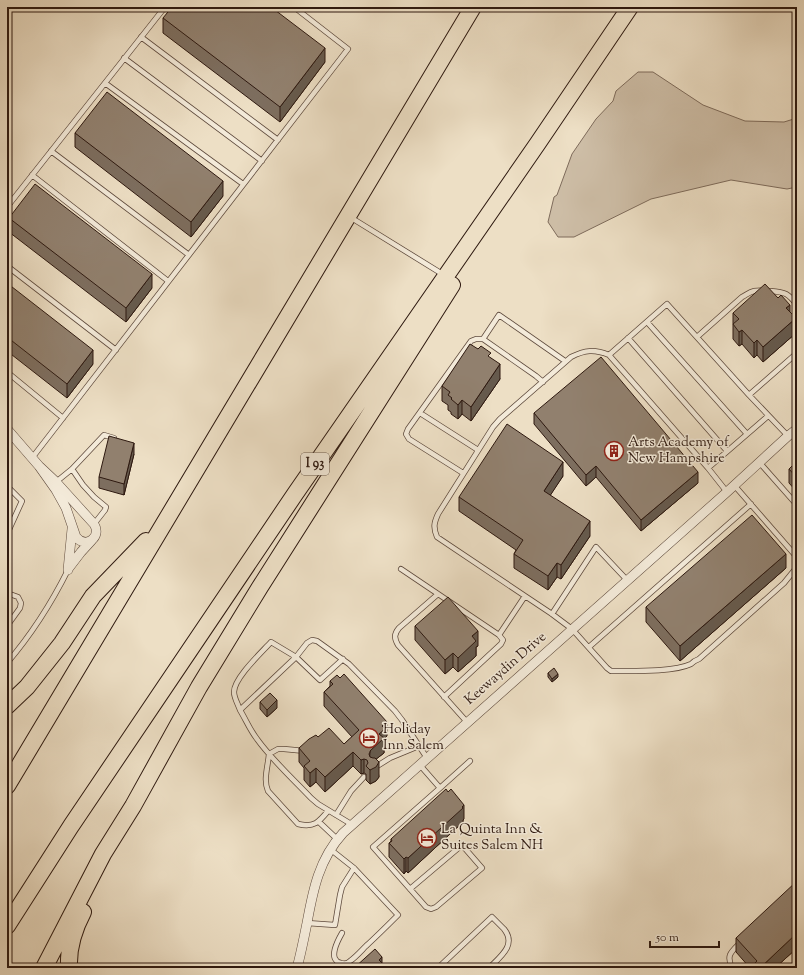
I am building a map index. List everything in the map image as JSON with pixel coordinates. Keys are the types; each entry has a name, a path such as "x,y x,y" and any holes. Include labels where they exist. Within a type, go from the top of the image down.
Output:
{"highway":[{"path":"7,786 473,7"},
{"name":"I 93","path":"7,926 75,820 295,494 538,143 630,7"},
{"path":"44,968 103,854 133,806 199,687 260,587 432,317 538,143"},
{"path":"7,706 27,687 62,643 93,596 167,519"},
{"path":"69,968 70,951 77,924 111,858 133,806"}],"street":[{"path":"797,410 797,417"},
{"path":"7,429 53,484 66,508 72,528 78,540 84,542 92,540"},
{"name":"Keewaydin Drive","path":"297,968 316,882 324,860 337,839 351,824 727,492 788,436 797,430"},
{"path":"39,466 56,482 94,524 97,530 92,540 68,570"},
{"path":"68,570 72,528"}],"lane":[{"path":"7,207 165,7"},
{"path":"32,458 348,50 294,7"},
{"path":"141,37 278,140"},
{"path":"124,58 262,161"},
{"path":"105,83 243,184"},
{"path":"51,151 189,255"},
{"path":"32,176 168,282"},
{"path":"348,216 445,276"},
{"path":"7,266 116,350"},
{"path":"697,337 742,297 754,291 779,292 791,298 797,305"},
{"path":"609,355 668,304 768,416 788,436"},
{"path":"483,339 499,315 565,361"},
{"path":"647,322 747,434"},
{"path":"628,338 727,451"},
{"path":"463,473 409,439 406,434 408,429 471,341 483,339 543,382"},
{"path":"727,492 708,468 609,355 595,350 587,351 579,353 565,361 493,427 438,514 434,522 434,530 437,537 572,629 607,668 616,672 680,668 699,659 772,594 797,567"},
{"path":"749,395 797,353"},
{"path":"7,372 63,418"},
{"path":"420,413 478,450"},
{"path":"708,468 768,416"},
{"path":"56,482 72,468 104,434 120,440"},
{"path":"759,462 797,505"},
{"path":"72,468 83,485 106,507 94,524"},
{"path":"734,485 797,559"},
{"path":"7,486 22,500 7,534"},
{"path":"589,648 751,504"},
{"path":"552,614 596,547 627,580"},
{"path":"401,569 499,635 503,640 501,644 444,697"},
{"path":"7,663 22,645 47,609 68,570"},
{"path":"7,593 18,597 21,603 20,608 7,626"},
{"path":"438,594 396,631 395,640 467,722"},
{"path":"499,635 525,596"},
{"path":"240,710 296,657 307,643 312,640 317,641 349,664 395,711 427,758"},
{"path":"343,659 320,680 296,657 271,642 240,676 235,685 234,696 250,730 269,754 318,804 351,824"},
{"path":"373,769 390,758 419,746"},
{"path":"269,754 284,749 303,751 311,748"},
{"path":"269,754 266,787 298,824 304,825 319,822 328,811"},
{"path":"410,890 462,845 482,868 436,907 431,909 426,907 410,890 373,847 470,761"},
{"path":"419,764 440,788"},
{"path":"336,815 351,791 364,777"},
{"path":"319,822 337,839"},
{"path":"330,849 354,868 398,915 350,961 343,963 339,962 334,955 334,949 342,933"},
{"path":"307,923 335,925 342,887 354,868"},
{"path":"438,968 492,917 504,929 508,935 509,941 508,947 504,953 488,968"},
{"path":"732,968 729,962 729,956 732,950 743,940"}],"shaded area":[{"path":"638,72 653,72 703,105 745,121 784,122 797,118 797,187 787,189 731,180 651,199 574,237 558,237 548,222 554,197 557,195 572,154 596,119 613,101 616,91"}],"building":[{"path":"172,7 271,7 325,48 280,107 163,18"},
{"path":"107,92 223,181 191,222 75,133"},
{"path":"35,184 152,274 126,308 9,218"},
{"path":"7,283 93,350 67,384 7,337"},
{"path":"765,284 778,298 781,295 790,305 786,308 796,318 763,347 757,340 754,343 742,330 739,332 733,324 739,319 733,313"},
{"path":"470,344 478,349 481,346 491,353 488,356 500,364 471,407 462,400 458,405 448,395 450,392 442,386"},
{"name":"Arts Academy of New Hampshire","path":"601,357 698,472 641,520 596,466 586,475 534,413"},
{"path":"507,424 563,462 544,491 590,521 561,565 557,563 548,576 514,554 523,540 459,497"},
{"path":"109,436 134,443 124,484 99,477"},
{"path":"797,461 797,478 789,469"},
{"path":"752,515 786,554 680,646 646,607"},
{"path":"448,597 478,631 472,636 476,641 458,658 453,653 445,660 415,626"},
{"path":"554,668 558,674 552,679 548,673"},
{"path":"344,674 387,722 382,726 385,729 379,734 384,738 370,751 369,754 370,757 375,758 379,762 376,767 370,770 366,766 368,763 367,760 361,760 353,752 325,777 316,768 310,773 304,766 310,761 299,748 309,739 316,735 318,737 329,728 344,744 359,730 324,692 333,684 330,681 337,675 340,678"},
{"path":"270,693 277,700 267,710 260,702"},
{"path":"446,789 448,792 451,789 464,805 462,807 463,808 408,858 406,857 404,859 389,843 392,841 391,839"},
{"path":"797,881 797,933 760,968 750,968 757,961 736,938"},
{"path":"375,949 382,957 379,960 386,967 385,968 354,968"}],"place":[{"name":"Arts Academy of New Hampshire","path":"614,451"},
{"name":"Holiday Inn Salem","path":"369,738"},
{"name":"La Quinta Inn & Suites Salem NH","path":"427,838"}]}
